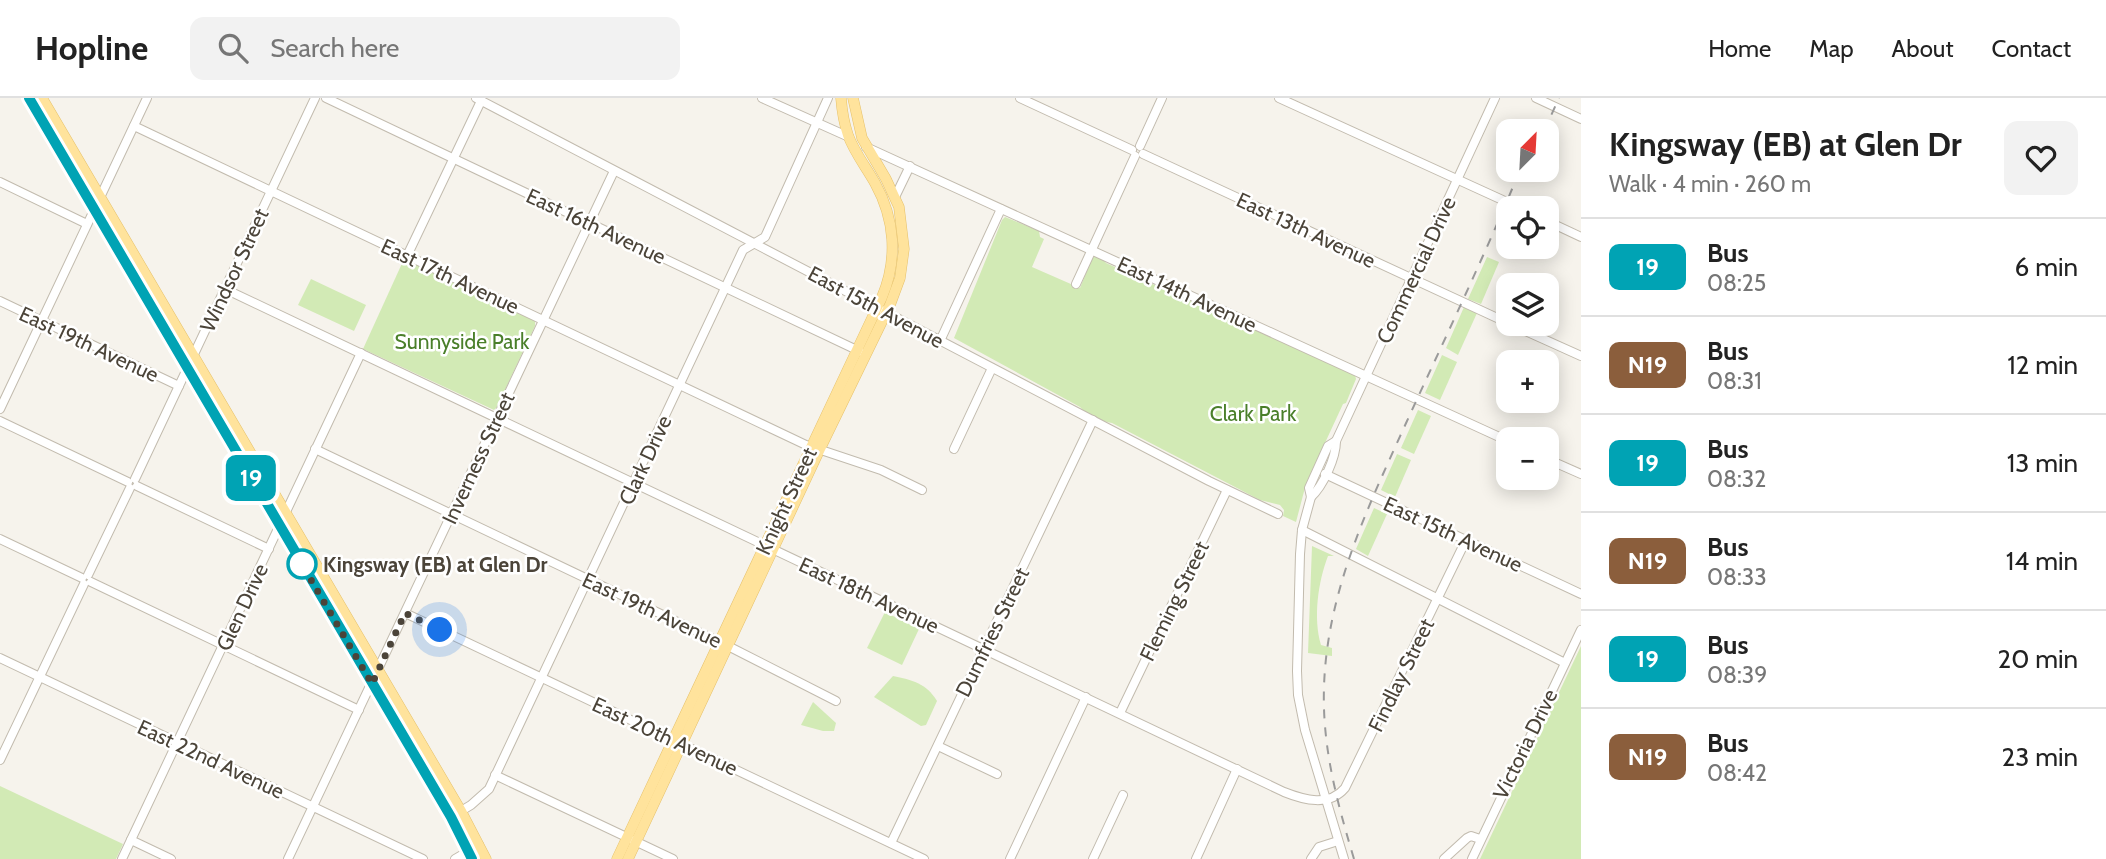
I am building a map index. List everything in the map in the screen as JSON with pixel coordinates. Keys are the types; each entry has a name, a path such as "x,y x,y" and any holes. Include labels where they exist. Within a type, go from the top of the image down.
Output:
{"main road":[{"path":"29,98 451,817 470,855"},
{"path":"42,98 461,811 486,859"},
{"path":"841,98 849,137"},
{"path":"853,98 858,130 866,147"},
{"name":"Knight Street","path":"849,137 880,193 893,235 890,275 882,310"},
{"name":"Knight Street","path":"617,859 631,839 861,352 900,278 903,257 902,221 895,197 866,147"},
{"name":"Knight Street","path":"628,859 631,839"}],"street":[{"path":"0,409 147,98"},
{"name":"Windsor Street","path":"0,760 316,98"},
{"name":"East 16th Avenue","path":"326,98 861,352"},
{"path":"493,107 497,98"},
{"path":"762,98 849,137"},
{"name":"Clark Drive","path":"451,817 483,796 495,775 743,250 765,237 828,98"},
{"name":"East 13th Avenue","path":"1020,98 1496,317"},
{"path":"1076,284 1162,98"},
{"path":"1279,98 1496,197"},
{"name":"Commercial Drive","path":"1311,497 1325,474 1336,449 1336,441 1495,98"},
{"path":"1536,98 1581,118"},
{"path":"407,256 478,99"},
{"name":"East 15th Avenue","path":"478,99 1227,490 1278,514"},
{"name":"East 17th Avenue","path":"134,126 815,448 881,470 922,490"},
{"name":"East 14th Avenue","path":"866,147 1496,436"},
{"path":"895,197 910,166"},
{"name":"Inverness Street","path":"288,859 614,171"},
{"path":"0,182 88,224"},
{"path":"940,341 1002,209"},
{"path":"1559,227 1581,237"},
{"name":"East 18th Avenue","path":"225,289 1237,769 1306,800 1326,799"},
{"name":"East 19th Avenue","path":"0,301 178,386"},
{"name":"East 13th Avenue","path":"1537,336 1581,356"},
{"name":"Glen Drive","path":"122,859 361,353"},
{"path":"954,449 992,368"},
{"name":"Dumfries Street","path":"891,843 1093,420"},
{"path":"0,421 269,549"},
{"name":"Commercial Drive","path":"1336,441 1328,446 1309,488 1311,497 1302,530 1298,695 1305,730 1344,859"},
{"name":"East 19th Avenue","path":"315,449 724,644 836,701"},
{"path":"1559,464 1581,474"},
{"name":"East 15th Avenue","path":"1325,474 1581,594"},
{"name":"Fleming Street","path":"1120,713 1227,490"},
{"path":"1302,530 1565,663"},
{"path":"0,540 359,710"},
{"name":"Findlay Street","path":"1326,799 1341,793 1356,770 1466,541"},
{"name":"East 20th Avenue","path":"405,613 924,859"},
{"name":"Victoria Drive","path":"1472,859 1581,630"},
{"name":"East 22nd Avenue","path":"0,659 423,859"},
{"path":"1010,859 1086,697"},
{"path":"938,746 997,774"},
{"path":"1196,859 1237,769"},
{"path":"495,775 673,859"},
{"path":"1093,859 1124,795"},
{"path":"1444,859 1467,838 1472,836 1480,839"},
{"path":"131,840 171,859"},
{"path":"1311,859 1320,846 1338,841"},
{"path":"455,859 470,855 479,845"}],"green space":[{"name":"Clark Park","path":"1005,217 1039,231 1040,237 1044,239 1032,267 1080,288 1092,258 1096,256 1106,263 1355,375 1356,379 1346,403 1343,404 1306,484 1296,522 1283,516 1284,510 1280,505 1260,500 1112,423 1094,417 954,338"},
{"path":"1487,257 1499,262 1481,304 1468,299"},
{"name":"Sunnyside Park","path":"404,259 535,321 494,410 363,349"},
{"path":"311,279 366,305 354,331 298,305"},
{"path":"1464,307 1477,313 1458,355 1446,348"},
{"path":"1442,355 1457,362 1440,400 1425,393"},
{"path":"1418,410 1431,416 1414,454 1401,448"},
{"path":"1397,454 1411,460 1395,497 1381,490"},
{"path":"1374,508 1387,514 1368,556 1356,549"},
{"path":"1312,546 1334,556 1328,556 1324,566 1317,612 1321,645 1332,648 1332,656 1308,653"},
{"path":"885,612 919,629 902,665 867,648"},
{"path":"1581,646 1581,859 1480,859"},
{"path":"893,676 923,686 933,695 937,701 926,725 921,726 874,697"},
{"path":"813,702 836,723 834,731 801,725"},
{"path":"0,786 123,844 116,859 0,859"}],"railway":[{"path":"1549,119 1559,98"},
{"path":"1354,859 1337,795 1325,731 1324,687 1327,652 1341,583 1364,518 1392,453 1515,182"}],"bus line":[{"name":"19","path":"29,98 451,817 472,859"}],"place":[{"name":"Kingsway (EB) at Glen Dr","path":"302,564"}],"route":[{"path":"302,564 297,556 372,684 405,613 440,630"}]}
